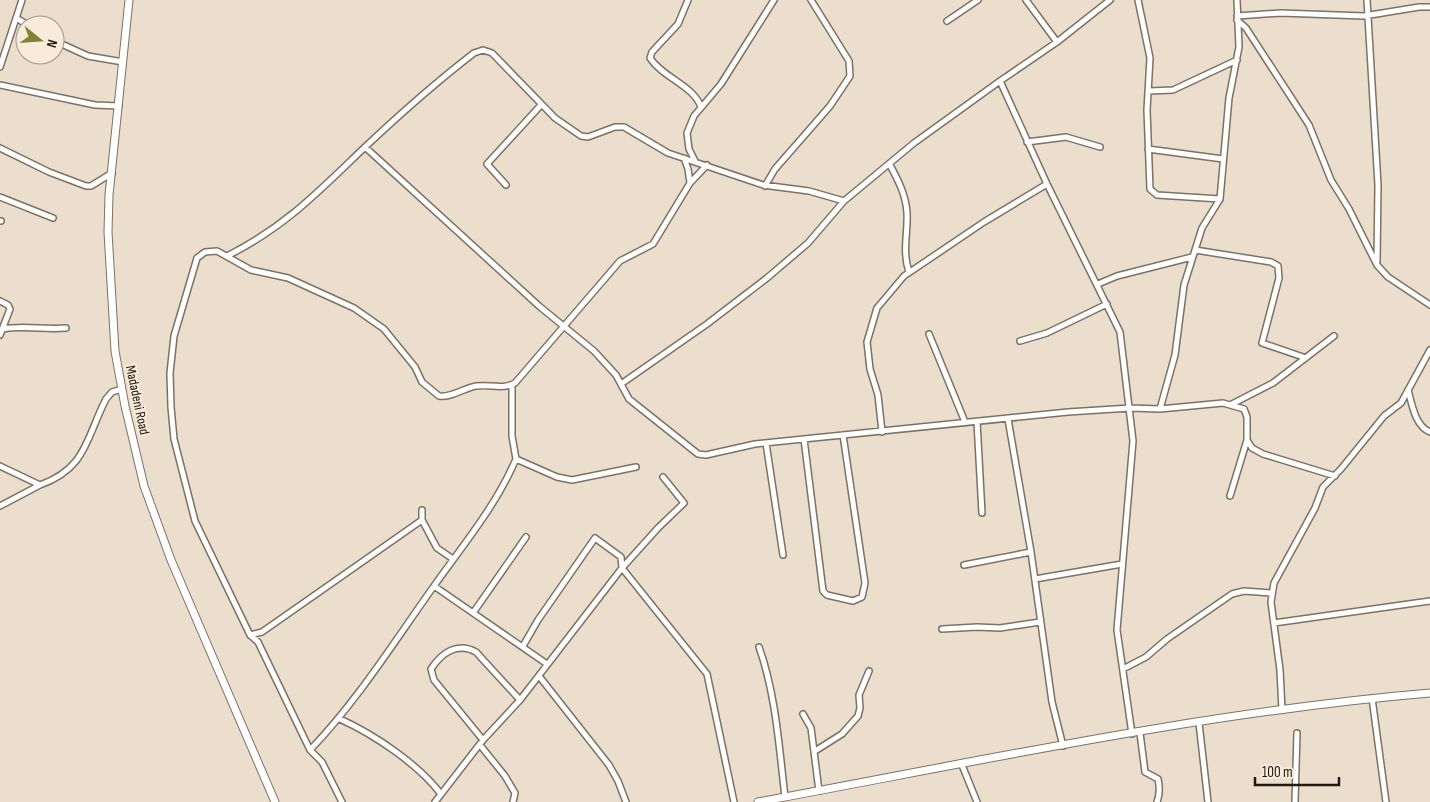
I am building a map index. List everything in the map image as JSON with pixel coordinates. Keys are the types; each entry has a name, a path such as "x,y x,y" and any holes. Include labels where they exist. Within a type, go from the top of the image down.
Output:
{"street":[{"path":"17,15 22,0"},
{"name":"Madadeni Road","path":"129,0 108,232 115,351 144,486 165,541 275,802"},
{"path":"688,0 678,24 652,52 650,58 661,71 696,95 701,107"},
{"path":"695,161 689,149 687,132 694,116 721,84 774,0"},
{"path":"765,186 775,168 830,106 850,76 849,60 811,0"},
{"path":"947,21 978,0"},
{"path":"1026,0 1057,42"},
{"path":"621,384 707,324 792,258 844,201 942,121 1057,42 1110,0"},
{"path":"1138,0 1150,58 1148,181 1152,192 1156,195 1220,199"},
{"path":"1160,409 1175,355 1184,285 1192,257 1202,228 1220,199 1222,159 1229,98 1237,60 1237,0"},
{"path":"1367,0 1378,185 1377,266"},
{"path":"1237,18 1281,13 1368,16 1419,6 1430,7"},
{"path":"1237,18 1246,28 1310,125 1331,180 1349,208 1377,266 1388,277 1430,305"},
{"path":"0,67 15,21"},
{"path":"65,46 88,56 123,62"},
{"path":"228,256 258,241 280,226 422,94 479,51 492,53 555,118 581,136 588,138 615,127 624,127 654,146 765,186 802,190 844,201"},
{"path":"1149,91 1178,88 1237,60"},
{"path":"1000,81 1047,184 1098,284 1120,332 1133,442 1117,630 1132,734"},
{"path":"0,85 95,106 119,106"},
{"path":"506,185 487,164 541,104"},
{"path":"1027,142 1066,137 1100,147"},
{"path":"365,147 564,327 594,351 621,384 628,399 698,454 706,456 740,446 965,422 1130,408 1160,409 1232,404 1274,383 1334,336"},
{"path":"0,148 49,172 86,186 92,186 112,173"},
{"path":"1148,149 1222,159"},
{"path":"684,158 690,183"},
{"path":"890,164 900,184 905,200 907,214 904,250 909,272"},
{"path":"342,802 322,762 310,750 258,642 250,635 195,521 174,439 170,407 170,374 174,336 197,258 205,252 217,251 251,270 288,278 354,308 373,320 415,366 422,382 439,396 448,396 463,388 478,386 504,387 512,384 620,261 653,244 690,183 706,165"},
{"path":"882,432 867,342 877,308 897,282 909,272 984,222 1047,184"},
{"path":"0,197 53,218"},
{"path":"1195,250 1271,262 1278,266 1279,278 1262,343 1306,358"},
{"path":"1098,284 1117,276 1192,257"},
{"path":"0,301 10,306 0,334"},
{"path":"1020,341 1047,333 1107,304"},
{"path":"3,329 22,326 51,329 66,328"},
{"path":"929,334 965,422"},
{"path":"1282,710 1280,670 1271,593 1278,573 1315,508 1322,487 1335,476 1378,423 1401,403 1430,350"},
{"path":"310,750 340,719 486,513 509,476 516,458 512,436 512,384"},
{"path":"0,506 66,473 85,448 106,399 112,392 122,389"},
{"path":"1408,390 1414,412 1424,428 1430,432"},
{"path":"1230,496 1247,440 1246,412 1232,404"},
{"path":"1008,418 1031,552 1052,702 1063,746"},
{"path":"977,422 982,513"},
{"path":"804,439 823,591 827,595 853,601 862,597 864,583 843,435"},
{"path":"1247,440 1252,448 1262,454 1335,476"},
{"path":"766,443 783,555"},
{"path":"516,458 557,477 572,480 636,467"},
{"path":"0,466 40,485"},
{"path":"435,802 482,742 520,700 622,568 658,528 684,503 663,477"},
{"path":"422,510 422,520 437,548 453,559"},
{"path":"250,635 262,632 422,520"},
{"path":"473,613 526,537"},
{"path":"523,646 538,620 595,538 621,557 622,568 707,674 734,802"},
{"path":"964,565 1031,552"},
{"path":"1035,579 1122,564"},
{"path":"434,586 547,664"},
{"path":"1123,669 1146,657 1167,639 1232,594 1244,591 1271,593"},
{"path":"1274,623 1430,601"},
{"path":"942,629 977,626 1000,628 1040,622"},
{"path":"258,642 262,632"},
{"path":"513,802 515,793 506,776 434,680 431,669 436,662 454,648 467,647 476,652 520,700"},
{"path":"759,647 767,669 785,797"},
{"path":"815,750 842,734 858,716 860,708 859,695 869,671"},
{"path":"539,676 609,765 626,802"},
{"path":"758,802 1199,723 1372,698 1430,694"},
{"path":"1372,698 1386,802"},
{"path":"803,714 811,728 819,791"},
{"path":"340,719 365,730 402,757 429,778 442,794"},
{"path":"1199,723 1208,802"},
{"path":"1140,733 1145,772 1158,780 1160,793 1157,802"},
{"path":"1295,802 1298,733"},
{"path":"962,765 977,802"},
{"name":"Madadeni Road","path":"266,780 280,802"}]}
